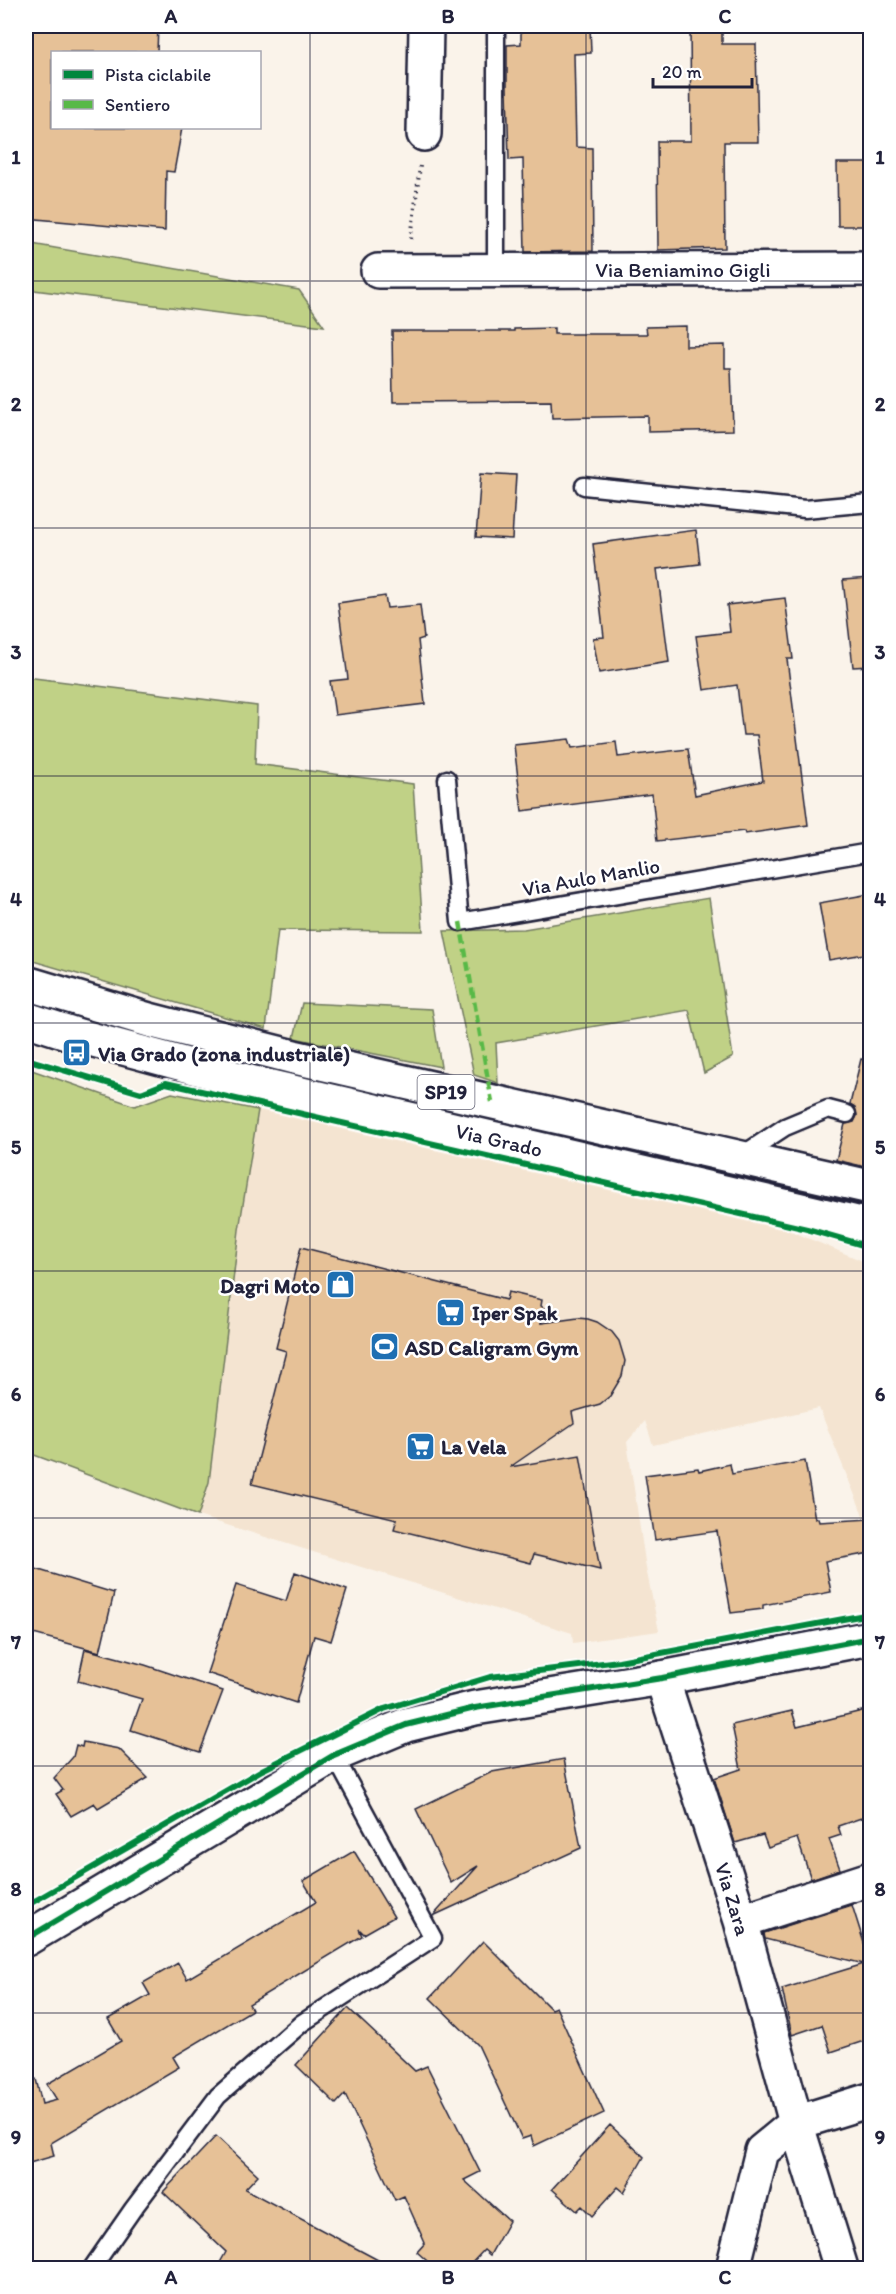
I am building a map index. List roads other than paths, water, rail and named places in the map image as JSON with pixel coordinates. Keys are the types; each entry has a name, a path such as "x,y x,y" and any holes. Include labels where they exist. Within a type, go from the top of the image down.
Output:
{"street":[{"path":"424,134 426,26"},
{"name":"Via Beniamino Gigli","path":"393,270 870,269"},
{"name":"Via Grado","path":"26,983 149,1020 294,1057 870,1187"},
{"name":"Via Grado","path":"26,1018 79,1036 250,1082 870,1226"},
{"path":"26,1939 334,1755 406,1725 464,1711 662,1678 870,1638"},
{"name":"Via Zara","path":"662,1678 741,1921 796,2123 841,2268"},
{"path":"741,1921 870,1879"},
{"path":"733,2268 762,2151 796,2123 870,2100"}],"lane":[{"path":"495,26 495,269"},
{"path":"584,486 805,509 870,503"},
{"name":"Via Aulo Manlio","path":"447,779 460,922 870,852"},
{"path":"740,1156 785,1127 828,1109 847,1114"},
{"path":"92,2268 218,2096 302,2023 433,1938 334,1755"}],"place":[{"name":"Via Grado (zona industriale)","path":"77,1053"},
{"name":"Dagri Moto","path":"341,1285"},
{"name":"Iper Spak","path":"451,1312"},
{"name":"ASD Caligram Gym","path":"384,1347"},
{"name":"La Vela","path":"420,1446"}]}
